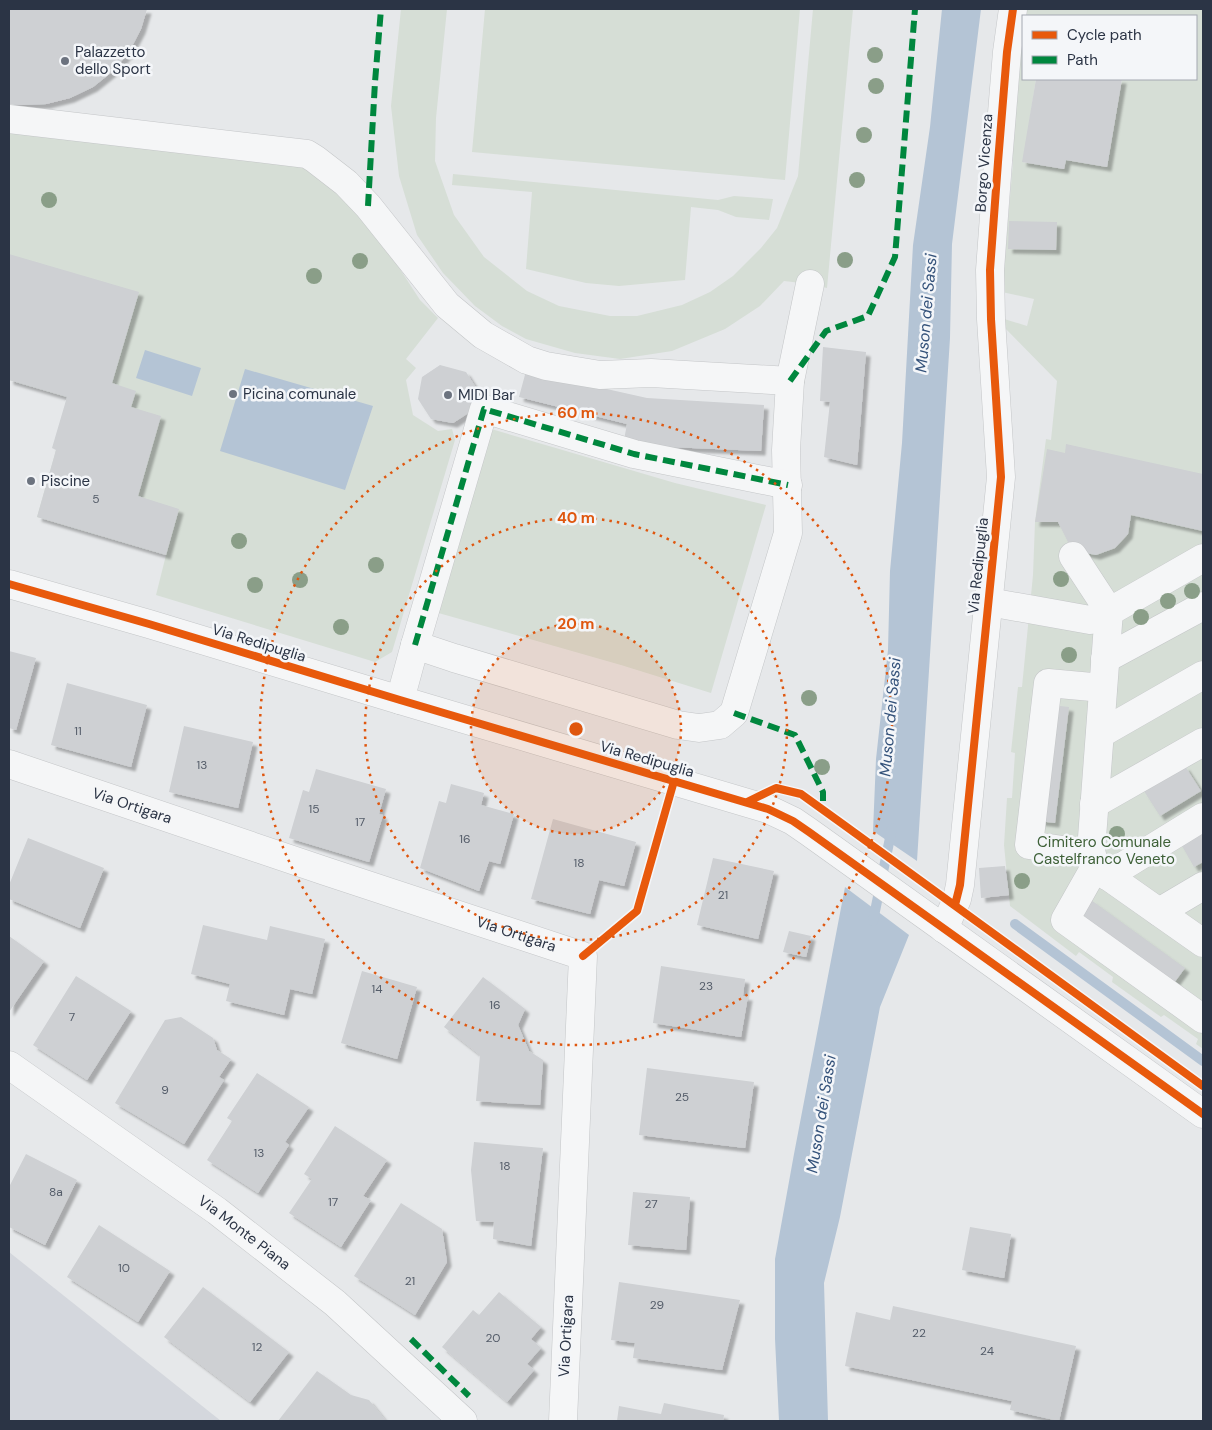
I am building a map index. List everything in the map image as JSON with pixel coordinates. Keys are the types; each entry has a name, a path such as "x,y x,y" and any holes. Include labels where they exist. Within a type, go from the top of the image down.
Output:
{"street":[{"name":"Borgo Vicenza","path":"991,319 990,270 1007,52 1013,9"},
{"path":"9,119 307,154 346,183 368,206 447,305 483,335 527,360 546,366 600,375 651,372 790,381"},
{"path":"415,645 678,726 699,728 720,726 734,713 788,533 786,450 790,381 810,284"},
{"name":"Via Redipuglia","path":"935,921 957,898 960,885 1001,477 991,319"},
{"path":"400,700 484,409 634,454 788,485"},
{"path":"1073,556 1109,611 1094,804 1098,864 1065,920 1203,1019"},
{"path":"989,602 1090,620 1203,558"},
{"name":"Via Redipuglia","path":"9,584 150,624 768,809 793,821 840,853 1203,1114"},
{"path":"1105,659 1203,606"},
{"path":"1100,734 1203,675"},
{"path":"1103,688 1048,683 1030,844 1076,852 1098,864 1159,912 1203,943"},
{"path":"1094,804 1203,742"},
{"name":"Via Ortigara","path":"9,764 583,956 563,1421"},
{"path":"1098,864 1203,817"},
{"path":"1159,912 1203,886"},
{"name":"Via Monte Piana","path":"9,1065 216,1212 336,1303 463,1421"}],"shaded area":[{"path":"9,1252 221,1421 9,1421"}],"green space":[{"path":"401,9 447,9 436,118 435,161 454,215 484,257 527,291 559,306 610,316 637,316 682,305 710,292 733,276 761,248 777,228 798,176 813,9 853,9 827,288 784,281 760,306 725,329 672,351 620,359 575,353 526,339 502,326 475,306 443,273 417,235 399,176 391,106"},
{"path":"485,9 800,9 785,180 472,152"},
{"name":"Cimitero Comunale Castelfranco Veneto","path":"1024,9 1203,9 1203,1049 1196,1044 1198,1039 1164,1015 1161,1017 1112,982 1113,977 1079,952 1076,956 1010,906 1004,845 1007,798 1012,798 1015,753 1011,752 1018,687 1022,687 1033,575 1035,522 1046,439 1051,440 1057,381 1000,323 1001,318 1027,326 1034,299 1002,292 1013,162 1008,153 1022,27 1022,80 1036,80 1023,162 1064,169 1066,160 1107,167 1122,80 1197,80 1197,15 1023,15"},
{"name":"Picina comunale","path":"9,131 301,165 330,181 387,249 420,300 438,318 406,359 416,368 406,380 413,415 438,431 452,429 455,440 392,652 375,662 156,595 166,555 37,517 56,450 67,397 9,380"},
{"path":"453,174 718,200 734,196 773,199 769,220 736,217 718,210 691,207 685,280 619,286 586,283 526,269 532,192 452,185"},
{"path":"488,428 675,483 766,505 711,693 621,665 435,612"}],"water":[{"path":"942,9 981,9 952,244 950,338 917,861 873,831 876,759 888,650 890,571 902,443 913,245 930,127"},
{"path":"145,350 201,368 192,396 136,378"},
{"path":"245,369 373,406 345,490 220,451"},
{"path":"845,887 909,935 880,1007 840,1217 824,1283 828,1421 779,1421 775,1339 775,1259"}],"building":[{"name":"Palazzetto dello Sport","path":"9,9 147,9 141,29 129,52 113,71 93,87 70,98 46,104 21,105 9,104"},
{"path":"1036,80 1122,80 1107,167 1066,160 1064,169 1022,162"},
{"path":"1009,221 1057,222 1056,250 1008,249"},
{"path":"9,254 139,292 112,383 136,391 131,407 161,416 138,496 179,509 166,555 37,517 56,450 52,448 67,397 9,380"},
{"path":"823,347 866,352 857,465 824,457 830,402 820,401"},
{"name":"MIDI Bar","path":"440,365 466,372 478,391 473,410 453,423 431,419 418,399 422,377"},
{"path":"526,371 647,398 764,405 761,451 623,445 627,424 519,397"},
{"path":"1066,444 1203,474 1203,531 1131,515 1128,534 1115,548 1096,555 1081,552 1069,544 1058,522 1035,522 1047,449 1065,453"},
{"path":"9,651 36,658 16,730 9,728"},
{"path":"67,683 147,705 131,767 51,745"},
{"path":"1051,705 1069,707 1055,823 1038,821"},
{"path":"184,726 253,742 238,808 169,792"},
{"path":"1185,766 1201,791 1160,816 1144,791"},
{"path":"316,769 386,789 379,814 383,815 369,862 289,838 303,790 309,792"},
{"path":"451,784 484,793 481,805 514,814 500,864 489,861 479,891 420,868 439,801 446,803"},
{"path":"553,819 636,842 624,886 599,880 590,914 531,899"},
{"path":"1203,823 1203,862 1194,867 1177,837"},
{"path":"28,838 104,868 80,928 9,899 9,885"},
{"path":"713,858 774,871 758,939 697,925"},
{"path":"1005,866 1009,895 981,898 979,868"},
{"path":"1091,900 1185,968 1174,983 1081,916"},
{"path":"203,925 267,940 270,926 325,939 312,994 290,989 284,1015 226,1001 230,984 191,974"},
{"path":"789,931 811,936 806,957 783,952"},
{"path":"9,936 44,961 9,1012"},
{"path":"661,966 745,979 743,996 748,996 741,1037 653,1023"},
{"path":"362,971 417,987 397,1059 341,1043"},
{"path":"76,976 131,1011 87,1080 33,1045"},
{"path":"483,977 525,1009 518,1025 529,1051 543,1060 540,1105 476,1101 480,1055 444,1027"},
{"path":"181,1017 213,1038 217,1050 231,1059 219,1077 224,1080 184,1144 115,1103 165,1020"},
{"path":"647,1068 754,1082 745,1148 639,1135"},
{"path":"257,1073 309,1107 285,1142 289,1145 258,1193 207,1160 232,1121 227,1118"},
{"path":"335,1126 387,1160 363,1196 371,1200 341,1247 289,1213 312,1179 304,1174"},
{"path":"474,1142 543,1148 531,1246 493,1239 494,1222 476,1221 471,1170"},
{"path":"26,1154 77,1180 45,1245 9,1227 9,1187"},
{"path":"633,1192 690,1197 686,1250 628,1245"},
{"path":"401,1203 442,1229 447,1262 415,1315 354,1276"},
{"path":"99,1225 170,1271 138,1322 67,1277"},
{"path":"970,1227 1011,1234 1004,1278 962,1270"},
{"path":"619,1282 740,1300 722,1370 633,1358 635,1343 611,1340"},
{"path":"203,1287 289,1352 250,1402 164,1337"},
{"path":"499,1292 541,1327 531,1339 541,1348 527,1364 534,1370 507,1402 442,1347 473,1310 479,1315"},
{"path":"893,1306 1076,1346 1059,1421 1010,1410 1012,1401 845,1366 856,1312 890,1320"},
{"path":"317,1371 351,1395 369,1400 386,1421 278,1421"},
{"path":"664,1403 724,1415 723,1421 617,1421 619,1406 661,1414"}],"waterway":[{"name":"Muson dei Sassi","path":"873,921 892,828"},
{"path":"1015,924 1203,1061"}],"marked path":[{"path":"368,206 381,9"},
{"path":"790,381 826,331 868,316 895,257 915,9"},
{"path":"415,645 484,409 634,454 788,485"},
{"path":"734,713 795,735 823,792 823,801"},
{"path":"411,1339 469,1396"}],"cycle path":[{"path":"955,905 960,885 1001,477 991,319 990,270 1007,52 1013,9"},
{"path":"9,584 768,809 793,821 809,832 1203,1114"},
{"path":"583,956 637,911 674,781"},
{"path":"747,802 776,788 801,794 1203,1086"}],"place":[{"name":"Palazzetto dello Sport","path":"65,61"},
{"name":"Picina comunale","path":"233,394"},
{"name":"MIDI Bar","path":"448,395"},
{"name":"Piscine","path":"31,481"}]}
